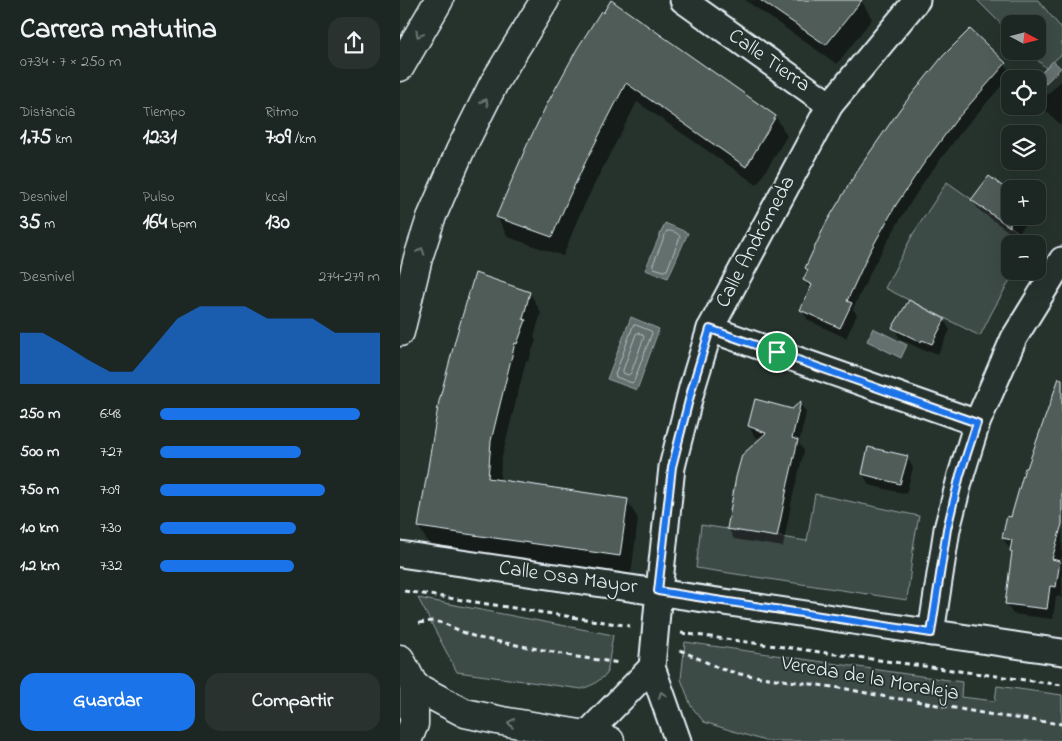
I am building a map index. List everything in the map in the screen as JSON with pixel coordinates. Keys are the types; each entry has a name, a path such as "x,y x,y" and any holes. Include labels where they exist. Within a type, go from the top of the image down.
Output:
{"main road":[{"path":"400,67 439,0"},
{"path":"400,332 418,258 431,218 460,151 494,83 545,0"},
{"path":"400,659 414,686 414,724 407,741"},
{"path":"414,686 466,713 598,738"}],"street":[{"name":"Calle Tierra","path":"683,0 830,105"},
{"name":"Calle Andrómeda","path":"678,741 652,667 658,591 672,467 692,388 710,329 830,105 918,0"},
{"path":"931,633 947,529 960,475 977,423 1014,338 1062,260"},
{"path":"710,329 977,423"},
{"name":"Calle Osa Mayor","path":"400,554 1062,652"},
{"path":"598,738 652,667"}],"path":[{"path":"404,591 655,630 1062,684"},
{"path":"419,624 432,621 443,623 479,638 577,657 626,663"},
{"name":"Vereda de la Moraleja","path":"677,649 722,669 740,674 847,689 1000,716 1062,724"}],"shaded area":[{"path":"977,0 1038,0 1062,29 1062,54 1046,68 1038,60 1046,60 1046,15 1001,15 1001,24"},
{"path":"947,182 1001,220 1001,225 1008,225 1023,235 1001,235 1001,280 1010,280 980,336 885,288 913,234"},
{"path":"815,494 919,516 907,600 696,568 701,525 807,541"},
{"path":"418,598 613,635 607,674 594,684 582,689 457,672"},
{"path":"685,642 962,682 961,697 995,701 997,686 1062,695 1062,741 765,741 704,722 691,706 681,679"}],"water":[{"path":"1053,61 1061,68 1046,83 1046,70 1044,70"},
{"path":"665,223 688,233 668,278 645,270"},
{"path":"631,317 659,329 637,390 607,379"},
{"path":"873,328 907,345 901,358 867,341"}],"building":[{"path":"611,0 776,116 746,167 626,83 586,161 552,237 496,217 547,104 577,49 601,11 603,13"},
{"path":"760,0 862,0 826,45"},
{"path":"970,29 1006,63 956,120 896,205 869,253 847,301 852,303 840,328 800,310 812,285 803,280 808,270 805,268 826,223 859,168 900,109 943,56"},
{"path":"989,176 1001,185 1001,221 971,200"},
{"path":"475,273 530,292 523,319 526,320 517,344 515,343 491,441 488,478 628,499 620,556 418,527 439,401"},
{"path":"909,300 945,319 932,344 922,340 921,342 892,328"},
{"path":"1059,378 1062,379 1062,524 1052,559 1060,561 1056,587 1050,586 1047,609 1005,604 1012,552 1010,551 1012,540 1002,538 1007,516 1011,517 1025,468 1027,468"},
{"path":"755,399 792,409 801,401 792,438 798,440 777,537 727,529 736,477 742,455 766,433 748,426"},
{"path":"868,447 908,456 900,484 862,474"}],"route":[{"path":"710,329 777,352 977,423 960,475 947,529 931,633 658,591 672,467 692,388 710,329"}]}
